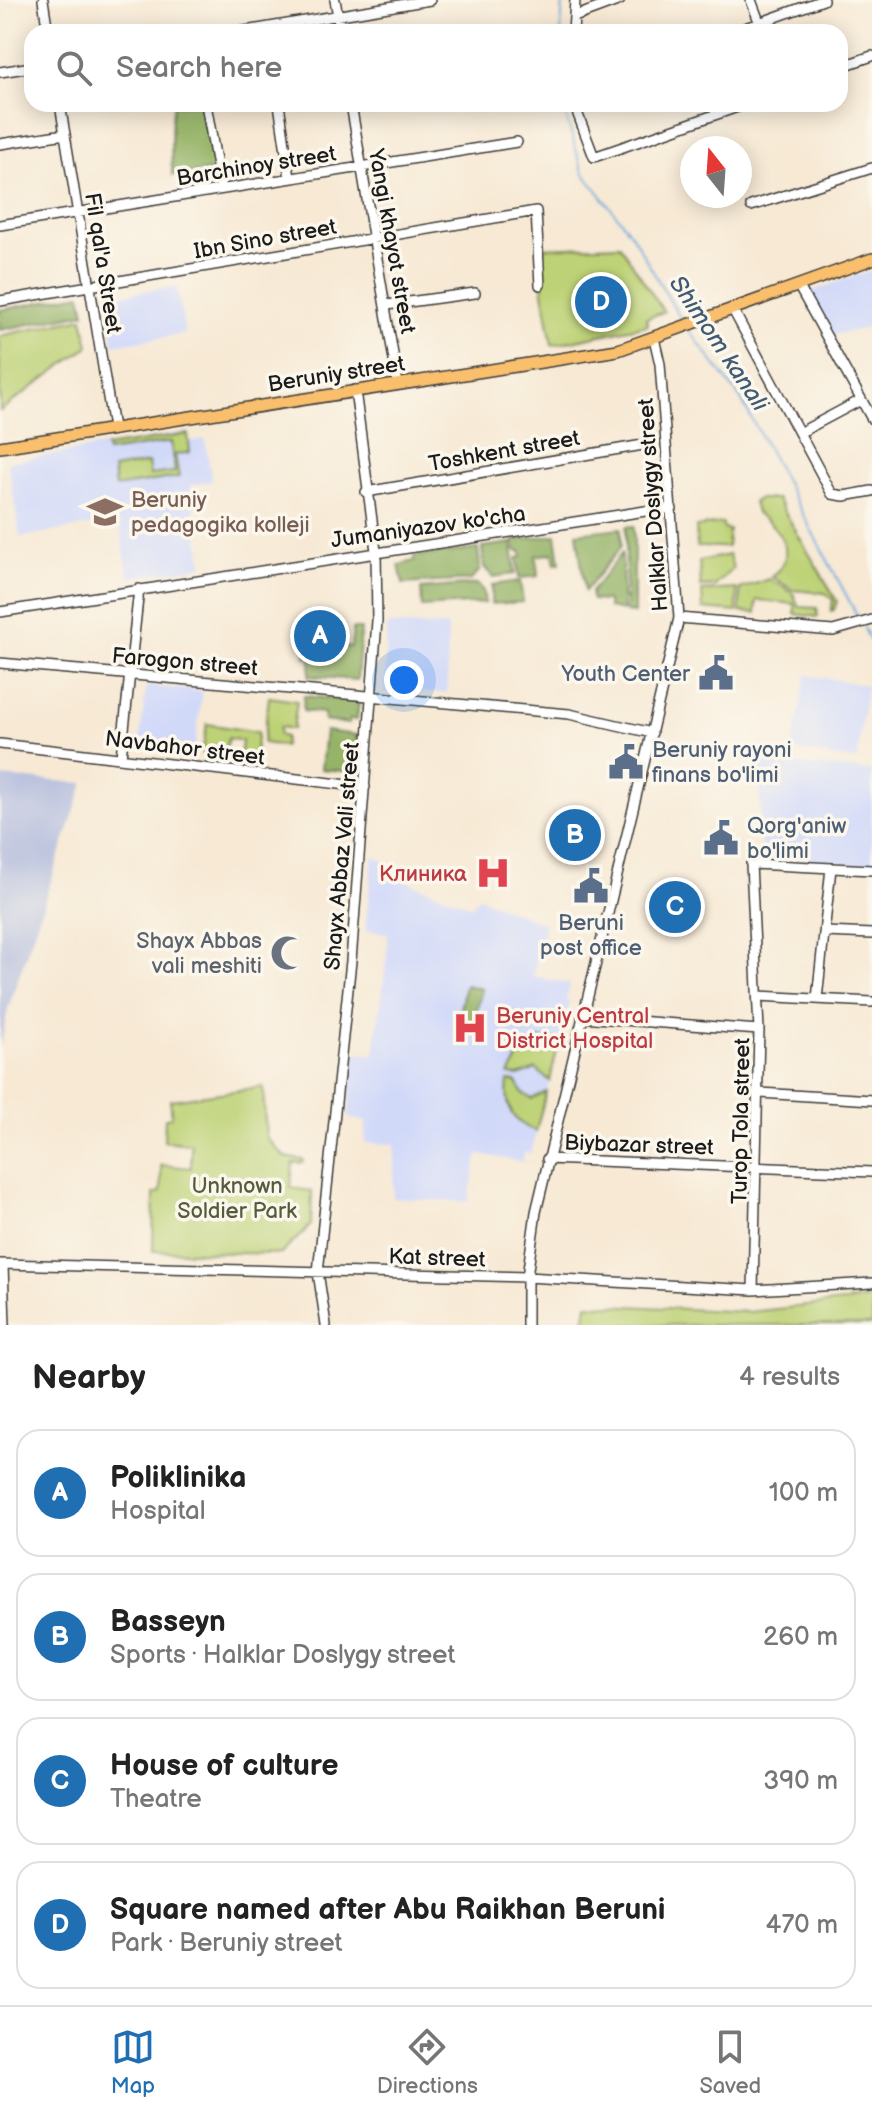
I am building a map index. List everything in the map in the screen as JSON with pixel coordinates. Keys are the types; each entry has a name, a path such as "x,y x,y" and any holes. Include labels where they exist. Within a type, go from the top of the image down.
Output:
{"main road":[{"path":"732,308 872,259"},
{"name":"Beruniy street","path":"0,447 618,350 732,308"}],"street":[{"path":"43,0 47,24"},
{"path":"335,0 340,24"},
{"path":"294,24 430,0"},
{"path":"574,24 575,0"},
{"path":"574,17 620,0"},
{"path":"751,0 760,24"},
{"path":"771,24 823,0"},
{"path":"848,64 872,56"},
{"path":"0,72 24,68"},
{"name":"Fil qal'a Street","path":"61,112 113,428"},
{"path":"207,112 221,189"},
{"path":"280,112 290,178"},
{"name":"Yangi khayot street","path":"352,112 376,237 398,384"},
{"path":"577,112 594,157 723,112"},
{"path":"0,144 65,134"},
{"name":"Barchinoy street","path":"0,225 517,142"},
{"path":"752,206 872,168"},
{"name":"Ibn Sino street","path":"0,301 536,211 540,285"},
{"path":"798,285 872,419"},
{"path":"387,305 475,293"},
{"path":"732,308 832,494 844,496 872,491"},
{"name":"Halklar Doslygy street","path":"527,1325 527,1277 547,1159 679,618 660,364 654,338"},
{"name":"Shayx Abbaz Vali street","path":"326,1325 318,1272 365,787 377,621 376,551 355,390"},
{"path":"799,433 861,400"},
{"name":"Toshkent street","path":"366,492 649,444"},
{"name":"Jumaniyazov ko'cha","path":"0,612 376,551 672,509"},
{"path":"121,757 139,589"},
{"path":"679,618 815,630 852,626 872,620"},
{"name":"Farogon street","path":"0,663 569,714 652,733"},
{"name":"Navbahor street","path":"0,744 365,787"},
{"name":"Turop Tola street","path":"753,1290 760,1093 751,864 831,868"},
{"path":"817,999 831,868 872,870"},
{"path":"825,932 872,934"},
{"path":"758,996 872,1002"},
{"path":"582,1017 759,1030"},
{"path":"760,1093 872,1100"},
{"name":"Biybazar street","path":"547,1159 872,1172"},
{"path":"2,1264 5,1325"},
{"name":"Kat street","path":"2,1264 527,1277 753,1290 872,1283"}],"shaded area":[{"path":"872,270 872,327 833,335 807,293"},
{"path":"177,286 185,334 113,345 107,297"},
{"name":"Beruniy pedagogika kolleji","path":"188,432 190,441 205,439 212,481 190,485 203,566 129,578 119,521 20,537 8,462"},
{"path":"387,625 448,626 447,693 385,692"},
{"path":"806,675 867,685 857,761 792,750"},
{"path":"146,686 202,691 195,751 139,747"},
{"path":"759,761 872,771 872,866 761,855"},
{"path":"0,777 84,783 8,1009 0,1047"},
{"name":"Beruniy Central District Hospital","path":"373,856 391,864 392,876 472,906 478,897 545,924 533,976 570,984 566,1000 570,1002 531,1153 525,1152 522,1162 478,1154 468,1202 393,1198 395,1144 365,1143 366,1122 348,1118 354,1054 374,1054 386,966 388,933 365,931"}],"green space":[{"path":"172,112 204,112 214,170 172,175"},
{"path":"620,245 664,312 646,318 648,325 552,345 543,292 540,248"},
{"path":"81,294 85,313 0,330 0,310"},
{"path":"83,318 89,346 0,411 0,336"},
{"path":"188,434 190,452 175,455 179,477 115,487 113,469 148,463 150,475 175,472 171,442 107,452 106,447"},
{"path":"777,499 837,601 834,610 831,611 833,600 825,593 793,590 772,577 785,559 785,550 779,533 756,513 753,502"},
{"path":"722,523 724,529 729,530 727,547 697,547 696,527"},
{"path":"634,526 634,613 626,612 626,527"},
{"path":"621,528 621,547 585,591 577,533"},
{"path":"556,535 560,563 555,564 553,553 536,556 538,576 519,578 517,558 522,557 521,551 516,551 514,540"},
{"path":"512,543 515,574 493,577 484,567 482,547"},
{"path":"478,549 480,570 471,580 403,584 399,565 414,561 415,556"},
{"path":"622,553 623,611 608,608 608,601 592,600 591,592"},
{"path":"729,555 733,568 715,586 701,587 699,561"},
{"path":"769,579 793,593 799,607 817,608 818,617 795,614 795,604 757,600 756,613 740,612 740,589"},
{"path":"520,581 523,602 491,604 492,585"},
{"path":"477,584 483,591 485,603 422,607 421,589"},
{"path":"737,589 737,612 703,609 702,591"},
{"path":"309,627 312,627 311,650 329,652 331,631 339,632 338,646 351,647 353,629 361,629 357,680 309,676 311,658 306,657"},
{"path":"304,696 359,701 357,720 350,719 349,724 324,721 324,713 303,711"},
{"path":"269,697 297,701 293,729 280,727 279,735 285,737 284,746 263,743"},
{"path":"207,724 258,732 254,760 240,758 242,741 228,738 224,758 202,754"},
{"path":"325,731 357,735 353,772 321,769"},
{"path":"465,985 482,989 472,1028 458,1020"},
{"path":"541,1039 559,1040 550,1081 536,1069 519,1076 509,1075 526,1045"},
{"path":"508,1081 517,1082 522,1093 532,1099 546,1092 536,1131 515,1118 509,1106"},
{"name":"Unknown Soldier Park","path":"263,1087 266,1137 285,1157 304,1160 303,1163 293,1163 291,1188 312,1191 311,1225 281,1254 153,1251 154,1194 161,1192 161,1165 191,1168 191,1144 164,1141 165,1118 172,1117 170,1100"},
{"path":"872,1299 872,1325 584,1325 587,1304 748,1312"}],"waterway":[{"name":"Shimom kanali","path":"562,24 563,0"},
{"name":"Shimom kanali","path":"564,112 583,172 631,234 682,321"},
{"name":"Shimom kanali","path":"688,329 741,399 859,619"},
{"name":"Shimom kanali","path":"864,628 872,645"}],"place":[{"name":"Square named after Abu Raikhan Beruni","path":"601,302"},
{"name":"Beruniy pedagogika kolleji","path":"105,512"},
{"name":"Poliklinika","path":"320,636"},
{"name":"Youth Center","path":"716,673"},
{"name":"Beruniy rayoni finans bo'limi","path":"626,762"},
{"name":"Basseyn","path":"575,835"},
{"name":"Qorg'aniw bo'limi","path":"721,838"},
{"name":"Клиника","path":"493,873"},
{"name":"Beruni post office","path":"591,886"},
{"name":"House of culture","path":"675,907"},
{"name":"Shayx Abbas vali meshiti","path":"288,953"},
{"name":"Beruniy Central District Hospital","path":"470,1028"}]}
